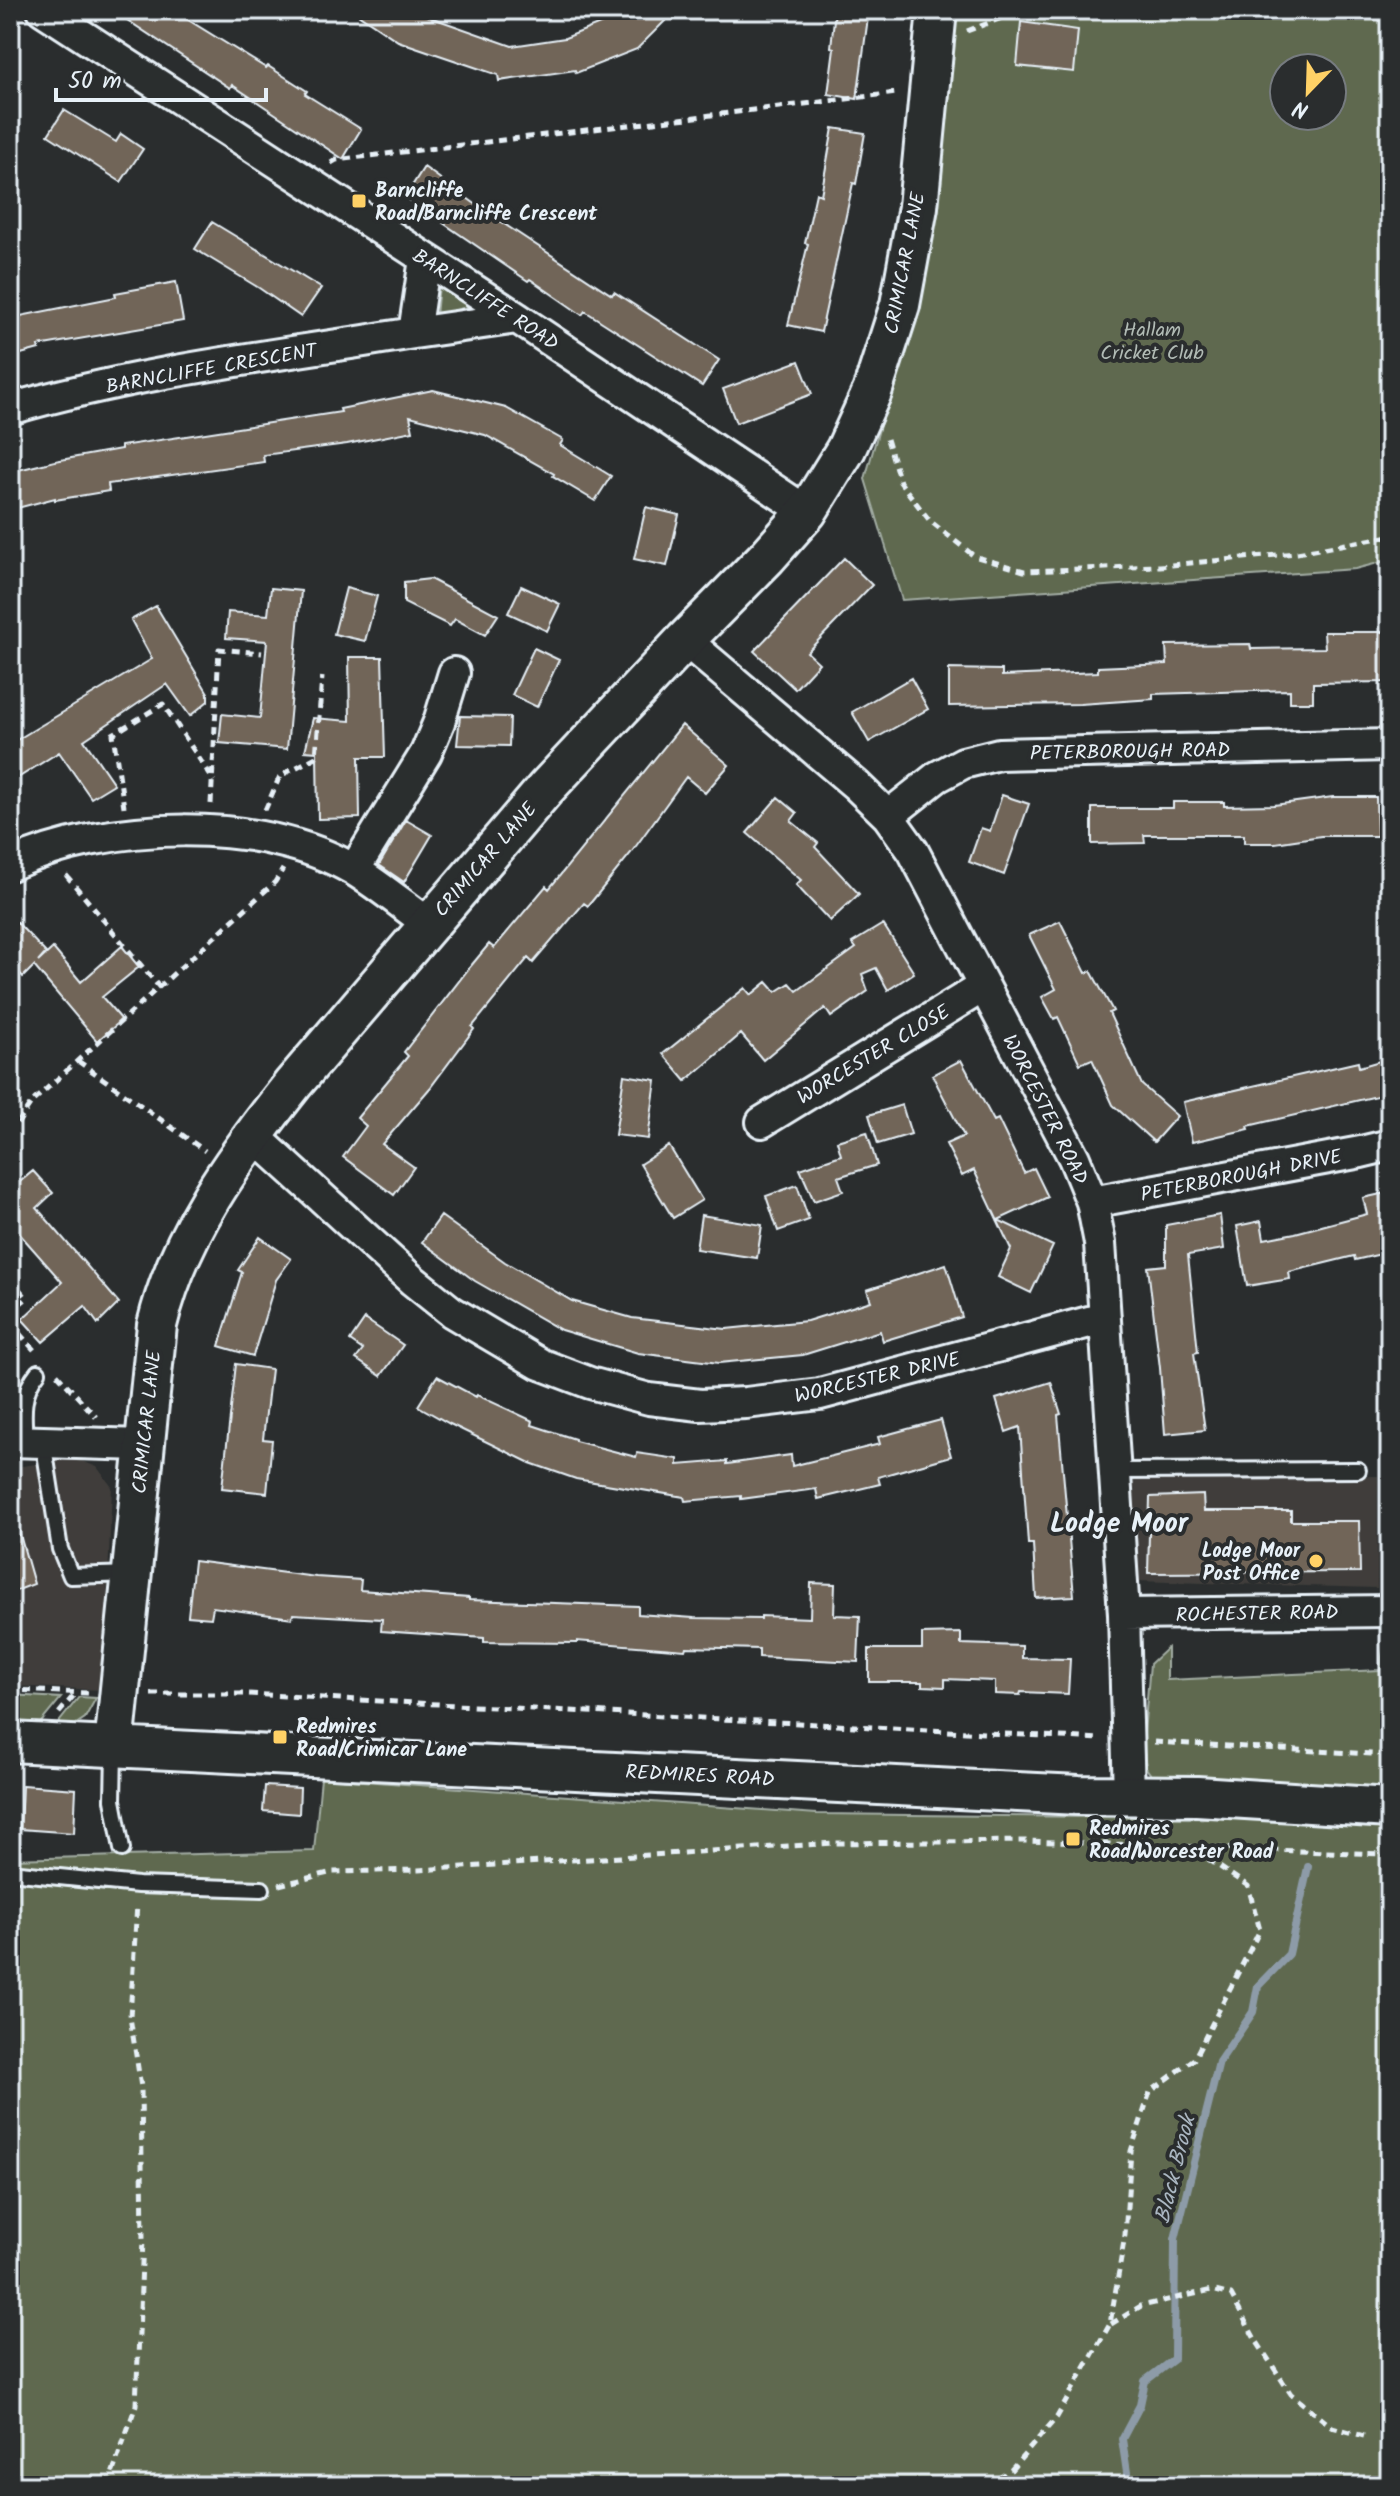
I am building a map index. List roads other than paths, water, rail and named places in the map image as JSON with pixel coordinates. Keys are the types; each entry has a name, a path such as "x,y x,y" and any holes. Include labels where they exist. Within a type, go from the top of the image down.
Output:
{"street":[{"name":"BARNCLIFFE ROAD","path":"43,10 517,318 807,512"},
{"name":"CRIMICAR LANE","path":"114,1748 132,1574 132,1445 164,1296 195,1225 253,1135 429,924 546,788 807,512 846,449 872,392 900,305 918,207 929,89 951,21"},
{"path":"414,333 425,259"},
{"name":"BARNCLIFFE CRESCENT","path":"10,409 47,398 182,371 517,318"},
{"name":"WORCESTER ROAD","path":"685,640 856,785 888,816 913,851 1074,1158 1092,1202 1100,1243 1124,1614 1129,1796"},
{"path":"354,870 426,753 454,673"},
{"name":"PETERBOROUGH ROAD","path":"888,816 937,777 963,763 999,754 1390,745"},
{"path":"11,862 87,839 127,832 253,837 313,851 354,870 429,924"},
{"name":"WORCESTER CLOSE","path":"762,1122 984,986"},
{"name":"WORCESTER DRIVE","path":"253,1135 412,1280 452,1312 540,1364 590,1383 649,1399 700,1405 820,1394 1104,1318"},
{"name":"PETERBOROUGH DRIVE","path":"1092,1202 1390,1145"},
{"path":"26,1440 132,1445"},
{"name":"ROCHESTER ROAD","path":"1124,1614 1390,1611"},
{"name":"REDMIRES ROAD","path":"10,1742 1129,1796 1197,1796 1390,1808"}],"lane":[{"path":"44,1370 29,1384 24,1396 26,1440 71,1576 132,1574"},
{"path":"1115,1471 1358,1470"},
{"path":"114,1748 113,1800 122,1849"},
{"path":"10,1872 138,1885 262,1889"}],"waterway":[{"name":"Black Brook","path":"1129,2486 1122,2439 1140,2405 1145,2381 1174,2359 1175,2239 1219,2062 1253,2012 1258,1986 1289,1954 1308,1867"}],"place":[{"name":"Barncliffe Road/Barncliffe Crescent","path":"359,201"},
{"name":"Lodge Moor Post Office","path":"1316,1561"},
{"name":"Redmires Road/Crimicar Lane","path":"280,1737"},
{"name":"Redmires Road/Worcester Road","path":"1073,1839"}],"district":[{"name":"Lodge Moor","path":"1119,1522"}],"park label":[{"name":"Hallam Cricket Club","path":"1152,340"}]}
